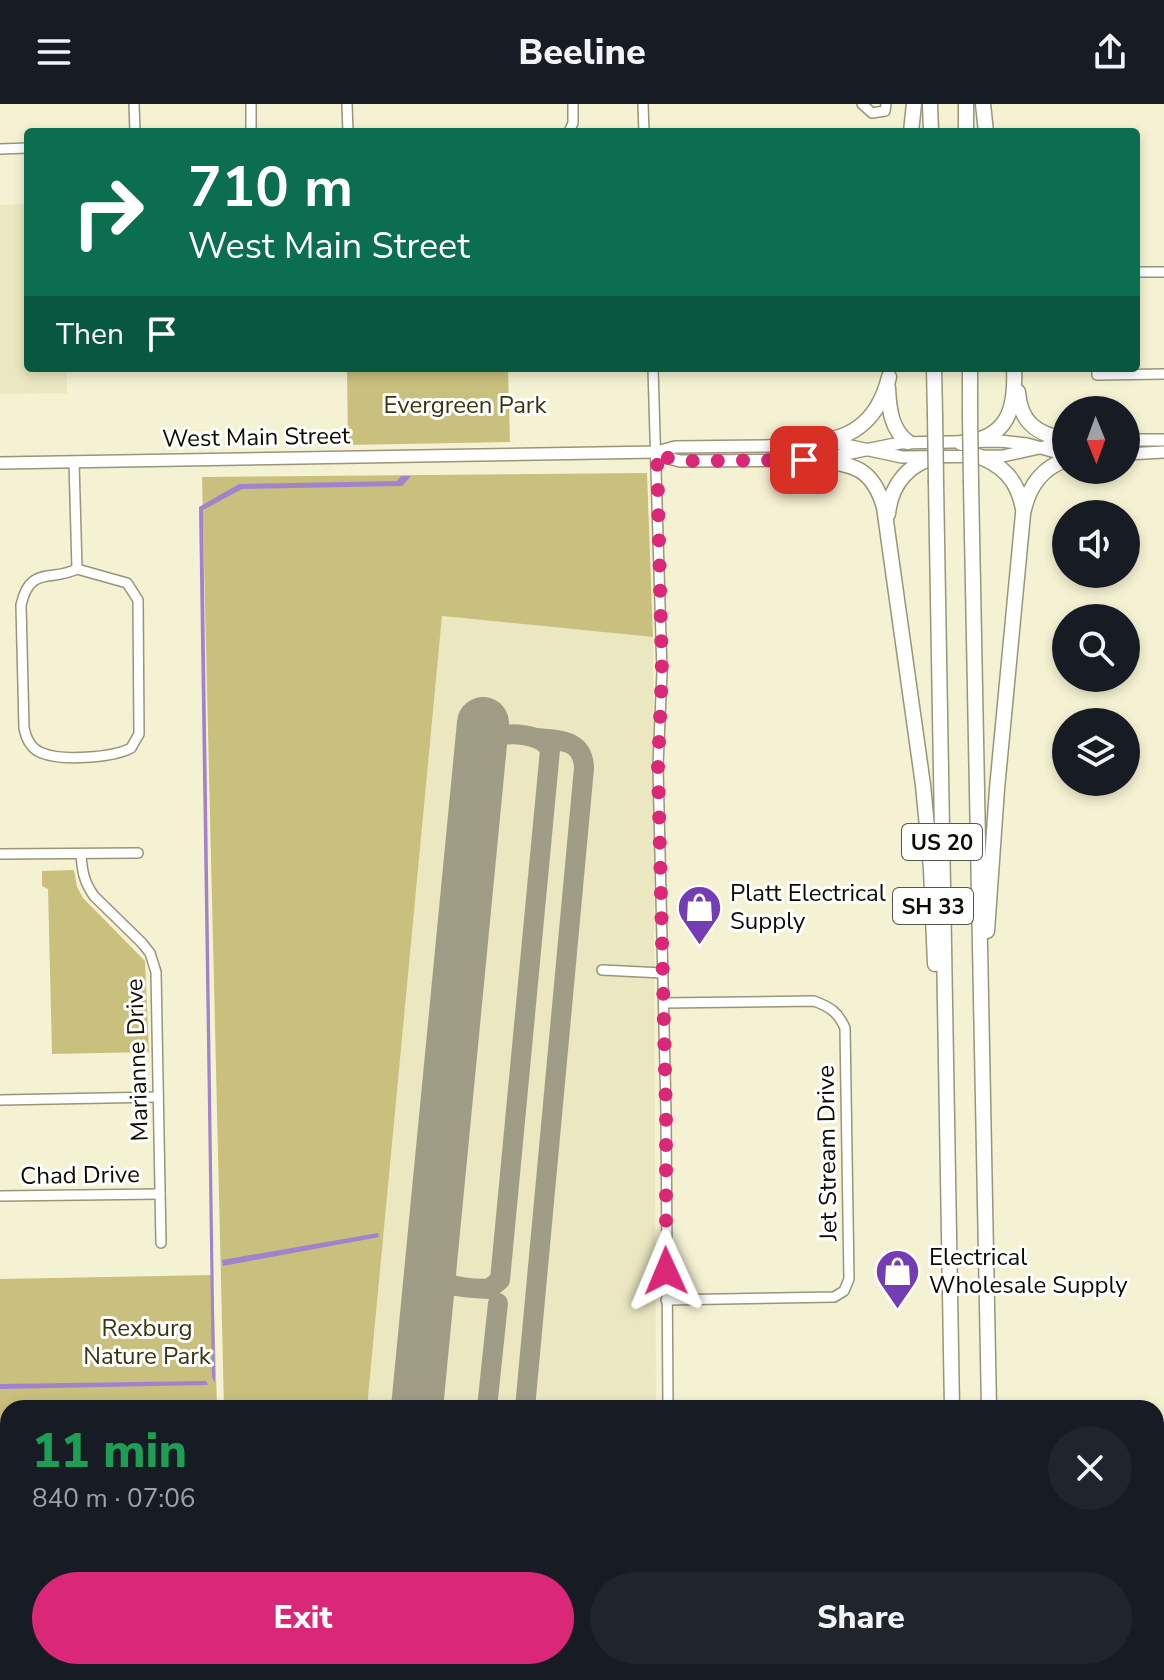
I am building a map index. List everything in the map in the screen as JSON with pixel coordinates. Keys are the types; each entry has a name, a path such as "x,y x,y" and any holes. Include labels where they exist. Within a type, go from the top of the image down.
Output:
{"highway":[{"path":"911,128 914,104"},
{"path":"930,104 931,128"},
{"path":"966,104 966,128"},
{"path":"983,104 986,128"},
{"path":"817,441 845,436 862,427 879,404 890,372"},
{"path":"890,372 889,399 893,420 898,434 908,442"},
{"name":"US 20","path":"934,372 952,1400"},
{"name":"US 20","path":"970,372 989,1400"},
{"path":"961,443 983,439 1005,423 1013,404 1014,372"},
{"path":"1015,372 1020,405 1028,423 1044,435 1052,437"},
{"path":"975,455 1009,475 1018,490 1023,514"},
{"name":"SH 33","path":"940,456 914,466 896,484 889,502 887,526 927,827 948,1200"},
{"path":"816,460 850,465 867,475 882,498 887,526"},
{"name":"SH 33","path":"981,1031 997,789 1023,514 1027,496 1039,477 1052,466"}],"main road":[{"path":"1140,440 1164,440"},
{"name":"West Main Street","path":"0,463 657,452 675,447 766,446 817,441 902,457 1014,455 1052,445"},
{"name":"West Main Street","path":"657,452 680,461 816,460 908,442 1009,441 1052,452"},
{"path":"1140,453 1164,452"}],"street":[{"path":"134,104 135,128"},
{"path":"251,104 251,128"},
{"path":"347,104 348,128"},
{"path":"571,128 573,104"},
{"path":"643,104 644,128"},
{"path":"862,104 868,112 881,113 885,111 886,104"},
{"path":"0,149 24,148"},
{"path":"1140,272 1164,272"},
{"path":"653,372 662,672 658,766 668,1400"},
{"path":"1097,372 1097,375 1164,374"},
{"path":"74,462 77,569"},
{"path":"77,569 127,583 136,593 139,607 139,734 131,748 125,751 88,757 59,757 38,751 26,737 21,605 27,588 38,577 77,569"},
{"path":"0,854 138,853"},
{"name":"Marianne Drive","path":"81,854 83,878 94,896 142,943 154,962 161,1243"},
{"path":"602,970 663,973"},
{"name":"Jet Stream Drive","path":"664,1003 814,1001 839,1014 845,1028 849,1279 844,1291 834,1297 666,1300"},
{"path":"0,1100 158,1097"},
{"name":"Chad Drive","path":"0,1196 160,1194"}],"shaded area":[{"path":"24,204 24,372 67,372 67,393 0,394 0,205"},
{"path":"401,476 411,476 402,486 242,489 203,510 215,1383 212,1377 199,507 239,484 397,481"},
{"path":"442,616 653,637 656,1400 368,1400"},
{"path":"378,1233 379,1237 223,1266 222,1260"},
{"path":"206,1381 208,1385 0,1389 0,1384"}],"green space":[{"name":"Evergreen Park","path":"347,372 508,372 510,442 348,445"},
{"path":"647,473 653,637 442,616 368,1400 224,1400 202,477"},
{"path":"74,870 83,898 145,961 149,1052 52,1054 48,889 42,886 42,871"},
{"name":"Rexburg Nature Park","path":"213,1275 217,1400 0,1400 0,1279"}],"taxiway":[{"path":"431,1260 439,1277 453,1285 489,1289 500,1280 550,750 533,737 508,735 492,740 480,753"},
{"path":"526,1400 584,768 583,758 574,746 536,738"},
{"path":"426,1311 436,1294 454,1286"},
{"path":"488,1400 498,1303"}],"runway":[{"path":"418,1400 483,723"}],"place":[{"name":"Platt Electrical Supply","path":"699,946"},
{"name":"Electrical Wholesale Supply","path":"898,1310"}],"route":[{"path":"666,1271 666,1113 658,766 662,672 657,452 680,461 804,460"}]}
